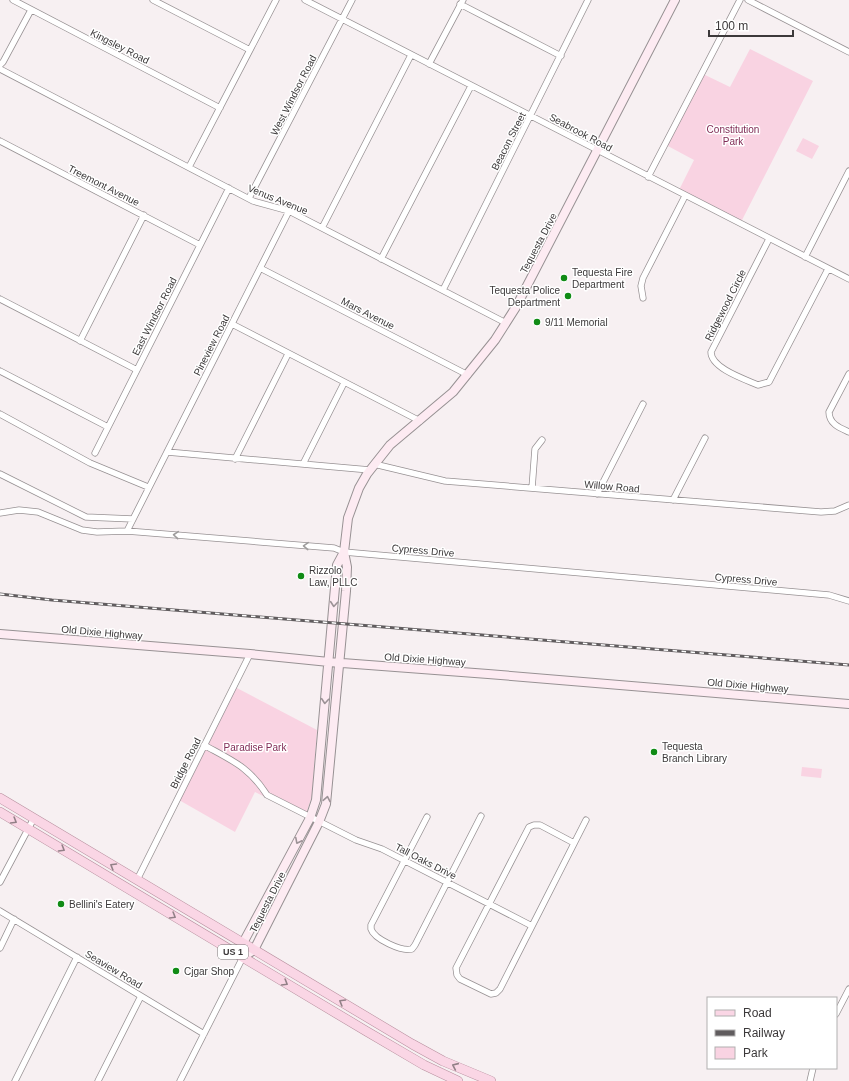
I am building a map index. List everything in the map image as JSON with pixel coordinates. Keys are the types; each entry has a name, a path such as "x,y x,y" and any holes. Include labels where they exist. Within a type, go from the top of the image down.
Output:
{"main road":[{"name":"US 1","path":"0,798 430,1055 491,1081"},
{"name":"US 1","path":"0,812 408,1055 458,1081"},
{"path":"408,1055 422,1057 430,1055"}],"street":[{"name":"Kingsley Road","path":"13,0 220,108"},
{"path":"153,0 250,50"},
{"path":"189,167 276,0"},
{"name":"Seabrook Road","path":"305,0 849,279"},
{"name":"West Windsor Road","path":"249,198 352,0"},
{"name":"Beacon Street","path":"443,290 588,0"},
{"name":"Tequesta Drive","path":"254,950 319,822 328,793 347,567 344,552 348,518 353,503 372,467 390,445 420,422 468,375 506,323 675,0"},
{"path":"648,177 740,0"},
{"path":"748,0 849,52"},
{"path":"429,64 462,2 561,56"},
{"path":"0,65 31,10"},
{"path":"322,228 411,55"},
{"name":"Venus Avenue","path":"0,69 229,188 261,204 289,211 506,323"},
{"path":"382,259 471,86"},
{"name":"Treemont Avenue","path":"0,141 200,245"},
{"path":"805,257 849,171"},
{"name":"East Windsor Road","path":"95,453 229,188"},
{"path":"643,298 641,289 643,278 685,196"},
{"name":"Pineview Road","path":"128,532 148,487 289,211"},
{"path":"80,341 144,216"},
{"name":"Ridgewood Circle","path":"769,238 711,352 712,360 718,366 758,385 769,382 828,269"},
{"name":"Mars Avenue","path":"260,268 468,375"},
{"path":"0,299 137,370"},
{"path":"232,324 420,422"},
{"path":"235,458 288,354"},
{"path":"0,371 108,427"},
{"path":"849,374 829,412 829,416 833,423 849,432"},
{"path":"303,464 344,383"},
{"path":"597,494 643,404"},
{"path":"0,414 90,463 148,487"},
{"path":"673,500 705,438"},
{"path":"532,488 535,449 542,440"},
{"name":"Willow Road","path":"167,452 303,464 372,467 445,481 821,512 835,511 849,505"},
{"path":"0,474 86,517 133,519"},
{"name":"Cypress Drive","path":"0,513 19,510 34,511 48,514 87,531 128,532 334,548 344,552 829,595 849,601"},
{"name":"Tequesta Drive","path":"243,957 243,943 310,818 318,789 338,565 344,552"},
{"name":"Old Dixie Highway","path":"0,634 849,704"},
{"name":"Bridge Road","path":"137,880 250,654"},
{"name":"Tall Oaks Drive","path":"204,745 242,765 268,795 310,818 356,840 382,849 532,926"},
{"path":"427,817 371,929 375,935 403,950 412,949 415,945 481,816"},
{"path":"0,882 34,818"},
{"path":"574,843 540,825 534,824 529,827 456,968 460,979 491,994 496,993 500,989 586,820"},
{"name":"Seaview Road","path":"0,911 204,1034"},
{"path":"0,948 14,919"},
{"path":"180,1081 243,957 254,950"},
{"path":"15,1081 77,957"},
{"path":"837,1012 849,990"},
{"path":"98,1081 141,996"},
{"path":"810,1081 813,1069"}],"green space":[{"name":"Constitution Park","path":"750,49 813,81 741,222 679,190 694,160 666,145 703,74 730,87"},
{"path":"803,138 819,146 812,159 796,151"},
{"name":"Paradise Park","path":"235,687 317,730 312,796 305,817 255,792 235,832 179,800"},
{"path":"802,767 822,769 821,778 801,776"}],"railway":[{"path":"0,594 52,600 849,665"}],"place":[{"name":"Tequesta Fire Department","path":"564,278"},
{"name":"Tequesta Police Department","path":"568,296"},
{"name":"9/11 Memorial","path":"537,322"},
{"name":"Rizzolo Law, PLLC","path":"301,576"},
{"name":"Tequesta Branch Library","path":"654,752"},
{"name":"Bellini's Eatery","path":"61,904"},
{"name":"Cjgar Shop","path":"176,971"}]}
